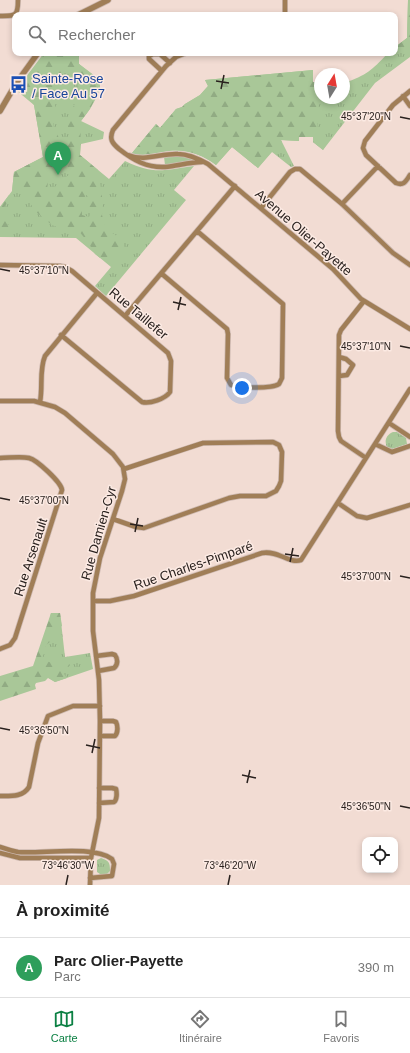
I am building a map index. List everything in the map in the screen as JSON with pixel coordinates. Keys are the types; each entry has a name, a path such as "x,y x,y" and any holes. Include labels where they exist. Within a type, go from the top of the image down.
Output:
{"street":[{"path":"17,12 18,0"},
{"path":"84,12 108,0"},
{"path":"285,0 286,12"},
{"path":"0,16 12,16"},
{"path":"0,110 17,82 36,56"},
{"path":"149,56 148,59 150,62 162,71"},
{"path":"162,56 170,63"},
{"path":"179,56 162,71 111,133 111,139 113,143 128,156 140,163 164,167 191,162 204,162"},
{"path":"410,91 390,108 363,144 364,152 398,184 404,183 410,175"},
{"path":"403,96 410,106"},
{"name":"Avenue Olier-Payette","path":"128,156 143,158 183,154 204,162 235,186 333,270 364,301 410,329"},
{"path":"342,204 378,166"},
{"path":"261,208 290,172 299,168 307,173 342,204 389,249 410,265"},
{"path":"125,316 235,186"},
{"path":"162,274 227,329 227,378 231,385 239,387 272,387 279,384 282,378 283,304 198,231"},
{"name":"Rue Taillefer","path":"0,265 62,266 72,271 164,349 169,355 171,361 170,392 166,396 148,403 142,402 62,335"},
{"path":"40,402 42,391 43,360 48,351 97,293"},
{"path":"364,301 340,332 339,337 339,439 342,443 366,458"},
{"path":"339,357 346,358 353,365 347,375 339,376"},
{"path":"410,389 338,503 359,517 367,518 410,505"},
{"path":"0,401 40,402 54,406 67,415 113,454 124,469 206,442 273,442 279,445 282,452 280,485 276,491 269,495 238,496 229,498 144,528 136,527 113,519"},
{"path":"389,423 410,437"},
{"path":"375,444 392,452 410,446"},
{"name":"Rue Arsenault","path":"0,458 25,458 32,460 58,482 62,490 15,638 10,645 0,650"},
{"name":"Rue Damien-Cyr","path":"90,885 92,855 98,829 100,736 98,671 93,631 93,600 98,567 123,487 125,476 124,469"},
{"name":"Rue Charles-Pimparé","path":"93,600 110,601 134,596 262,553 272,552 292,561 301,560 338,503"},
{"path":"96,656 112,654 117,659 117,664 114,668 98,671"},
{"path":"0,796 20,795 30,787 38,743 48,716 73,706 100,706"},
{"path":"100,721 116,722 117,733 115,736 100,736"},
{"path":"99,788 114,788 116,789 117,793 116,800 114,802 99,803"},
{"path":"0,847 22,852 92,855 111,858 114,862 114,872 112,877 90,878"},
{"path":"0,853 20,858 92,855"}],"green space":[{"path":"408,0 410,0 410,57 375,83 323,150 313,142 313,137 299,137 299,141 281,140 294,166 291,167 272,152 258,168 232,147 216,165 206,158 182,151 146,154 132,153 156,124 160,128 176,109 182,107 200,95 208,86 205,80 313,70 314,104 350,104 350,80 368,72 385,56 398,56 398,45 407,38"},
{"path":"408,0 410,0 410,49 403,52 398,52 398,45 407,38"},
{"path":"42,56 79,56 79,64 100,80 97,96 81,121 104,132 103,139 81,144 80,155 109,179 125,161 152,170 166,170 194,166 174,190 186,200 106,296 95,286 111,267 76,238 0,237 0,207 12,191 14,172 43,157 34,105 16,90"},
{"path":"49,56 79,56 79,64 100,80 100,88 90,109 81,121 80,155 98,170 103,203 102,215 104,223 109,231 120,238 125,248 120,258 115,260 100,258 95,254 88,242 77,229 68,231 52,225 36,212 21,190 12,191 14,172 43,157 34,105 25,91 32,74","holes":["63,69 66,69 75,80 80,92 67,121 70,138 66,147 67,157 63,166 71,169 68,176 57,184 53,193 51,194 47,189 49,176 51,172 61,163 63,158 58,134 53,126 56,113 53,94 54,92 60,91 63,84 59,76","87,195 90,200 89,207 93,210 89,217 82,215 82,201"]},
{"path":"313,70 314,104 319,104 317,112 318,138 324,138 328,142 323,150 313,142 313,137 299,137 299,141 281,140 282,142 279,143 258,168 232,147 216,165 199,155 179,150 145,155 132,153 156,124 160,128 176,109 182,107 200,95 208,86 205,80"},
{"path":"182,156 194,159 194,161 165,165 164,157"},
{"path":"9,195 10,199 4,207 4,212 1,214 10,230 8,237 0,237 0,207"},
{"path":"393,432 397,432 406,438 407,444 392,449 387,447 386,438"},
{"path":"51,613 60,613 65,657 90,653 93,669 55,682 38,671"},
{"path":"51,613 60,613 62,626 55,627 52,630 50,635 51,641 46,645 42,660 53,663 58,661 64,664 69,664 70,665 63,673 67,678 55,682 48,678 45,681 36,683 36,689 0,701 0,676 33,666"},
{"path":"101,858 109,864 110,871 107,874 100,874 97,872 97,860"}],"place":[{"name":"Sainte-Rose / Face Au 57","path":"19,85"},
{"name":"Parc Olier-Payette","path":"58,175"}]}
